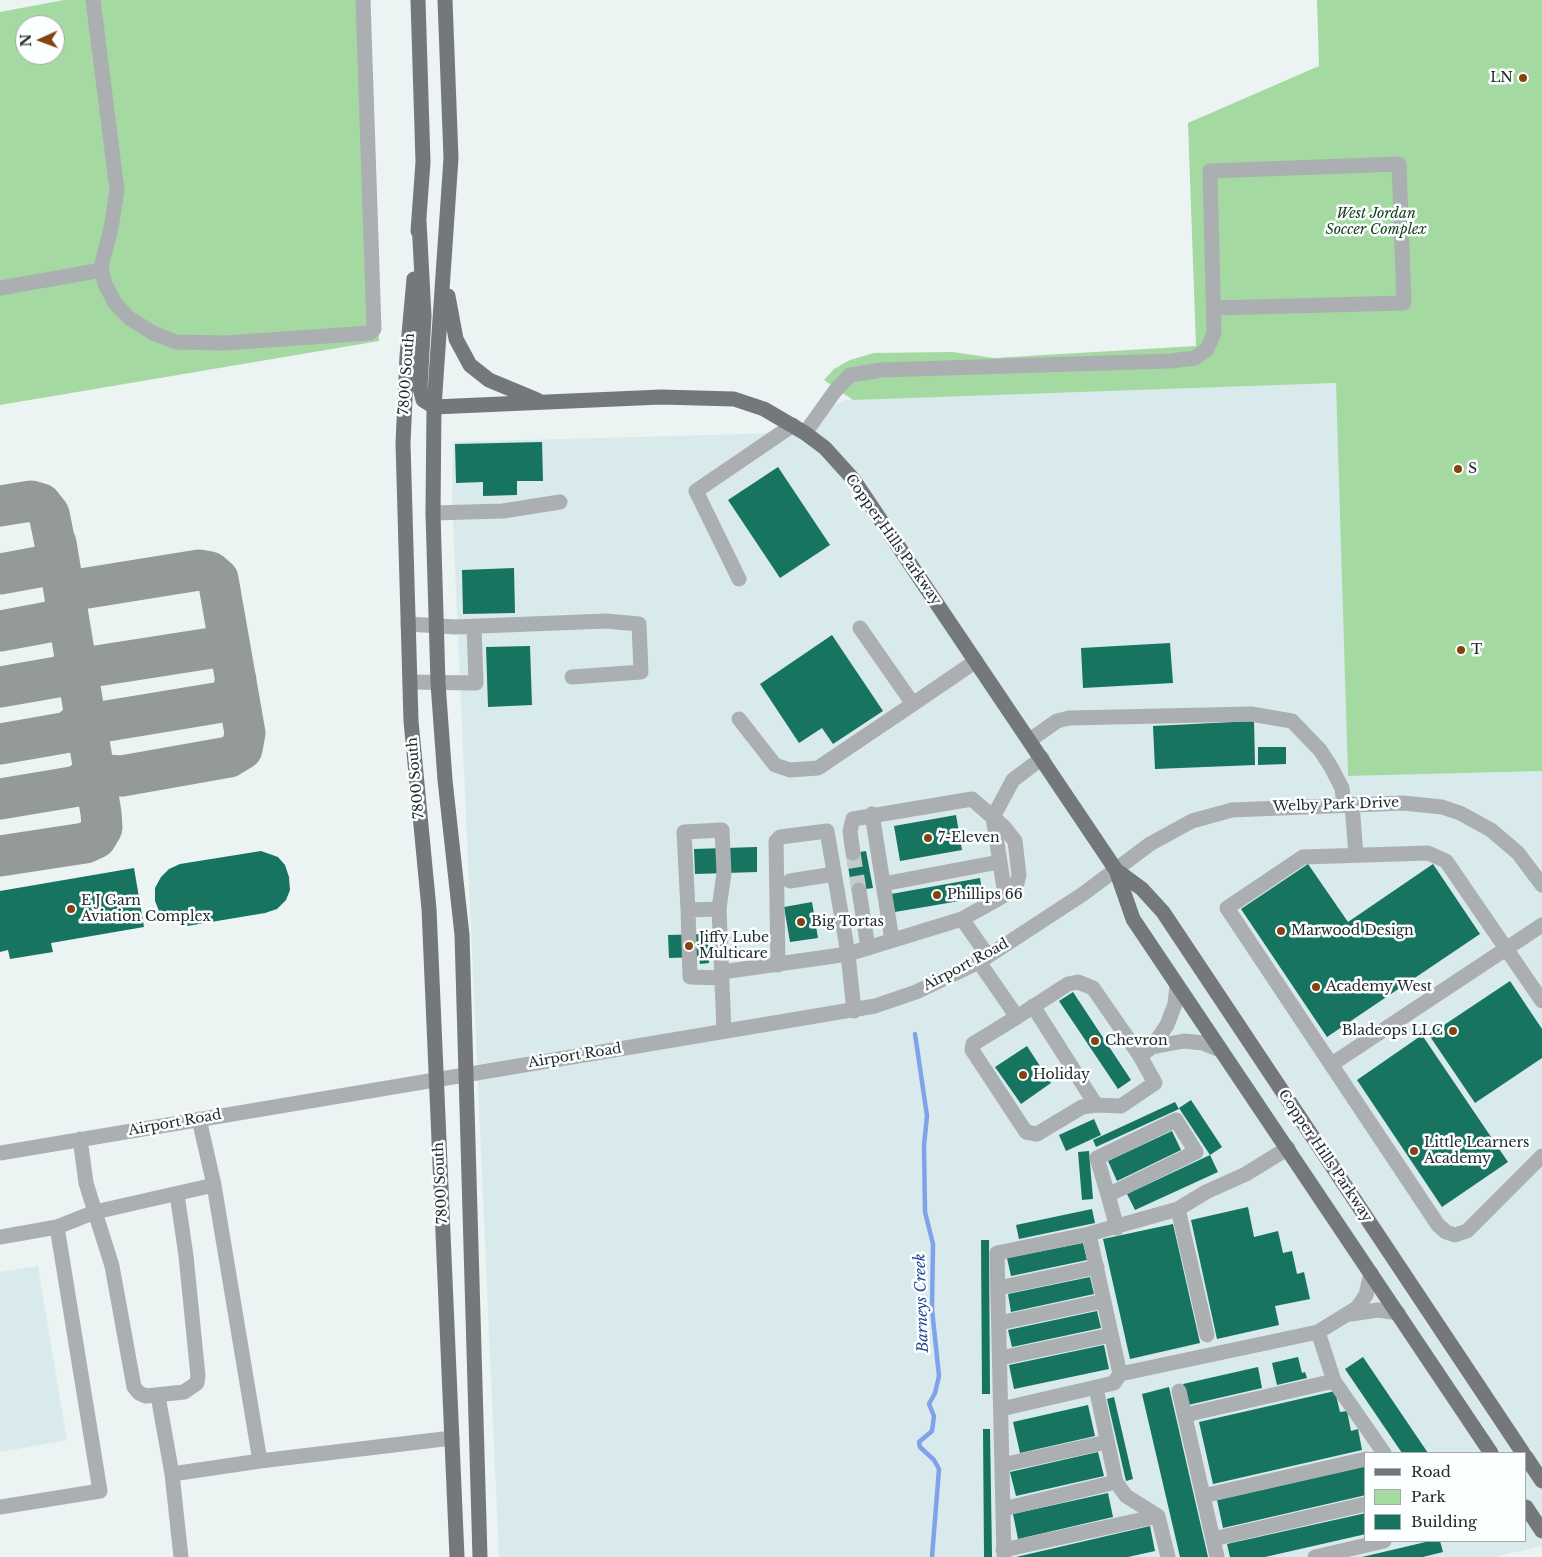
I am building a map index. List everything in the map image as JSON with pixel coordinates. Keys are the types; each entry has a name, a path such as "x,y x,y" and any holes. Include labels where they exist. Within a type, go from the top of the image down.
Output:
{"main road":[{"name":"7800 South","path":"418,0 423,162 407,356 403,443 411,721 429,909 457,1557"},
{"name":"7800 South","path":"444,0 450,158 434,407 433,513 438,683 445,780 462,935 480,1557"},
{"path":"419,221 424,316 420,388 423,400 434,407"},
{"path":"444,272 456,339 470,364 489,380 541,401"},
{"name":"Copper Hills Parkway","path":"434,407 661,397 734,399 764,409 799,429 825,448 854,480 1042,758 1116,870 1133,919 1372,1273 1489,1452"},
{"name":"Copper Hills Parkway","path":"1116,870 1142,888 1163,912 1522,1452"},
{"path":"1527,1458 1542,1481"},
{"path":"1527,1508 1542,1531"}],"street":[{"path":"92,0 117,190 111,228 104,246 102,270 105,284 115,303 130,318 153,333 176,342 225,343 370,333 374,329 363,0"},
{"path":"739,578 696,491 799,429 850,375 881,370 1170,361 1195,358 1202,355 1212,342 1215,308 1210,171 1398,164 1404,303 1215,308"},
{"path":"0,288 102,270"},
{"path":"433,513 503,511 560,502"},
{"path":"408,624 436,626 606,622 639,624 641,672 572,677"},
{"path":"410,682 476,683 474,626"},
{"path":"860,628 913,704"},
{"path":"739,719 775,766 790,770 818,768 976,661"},
{"path":"1030,740 1057,720 1069,718 1251,714 1292,722 1320,750 1342,788 1348,804 1356,855"},
{"path":"1005,896 993,818 1013,780 1042,758"},
{"path":"724,1032 722,975 719,909 724,873 722,830 684,832 690,977 722,975 848,954 962,919 1005,896 1018,883 1019,867 1012,835 972,799 858,817 851,822 853,852"},
{"name":"Welby Park Drive","path":"1116,870 1150,844 1204,816 1247,808 1423,803 1460,813 1491,830 1506,841 1542,884"},
{"path":"872,814 892,940"},
{"path":"778,965 776,841 780,836 827,831 848,954 854,1011"},
{"path":"1542,1001 1446,862 1428,853 1303,857 1227,908 1438,1225 1451,1234 1460,1235 1467,1231 1542,1156"},
{"path":"883,884 1000,862"},
{"name":"Airport Road","path":"0,1153 854,1011 916,992 983,959 1116,870"},
{"path":"790,881 834,874"},
{"path":"859,890 868,948"},
{"path":"688,910 719,909"},
{"path":"962,919 1017,1017"},
{"path":"1332,1064 1542,925"},
{"path":"1068,984 1086,984 1101,998 1146,1051 1154,1079 1153,1086 1121,1106 1096,1105 1082,1108 1037,1134 1026,1132 972,1050 973,1044 1033,1006 1068,984"},
{"path":"1146,1051 1172,1013 1177,985"},
{"path":"1033,1006 1096,1105"},
{"path":"1146,1051 1184,1041 1203,1043 1220,1050"},
{"path":"199,1119 214,1185 260,1461"},
{"path":"1108,1195 1196,1152 1176,1120 1098,1158 1108,1195 1117,1228"},
{"path":"80,1139 86,1183 112,1266 134,1387 138,1393 158,1396 192,1389 197,1383 198,1376 186,1256 177,1194"},
{"path":"1158,1516 1003,1554 997,1253 1117,1228 1178,1209 1206,1192 1246,1174 1288,1148"},
{"path":"0,1237 57,1226 95,1212 214,1185"},
{"path":"1178,1209 1207,1335"},
{"path":"0,1507 100,1491 57,1226"},
{"path":"1089,1234 1120,1374"},
{"path":"998,1288 1097,1267"},
{"path":"1351,1314 1366,1295 1372,1273"},
{"path":"999,1323 1104,1301"},
{"path":"1001,1409 1114,1383 1120,1374 1318,1332 1351,1314 1378,1310 1398,1314"},
{"path":"1318,1332 1334,1381 1383,1452"},
{"path":"1000,1358 1112,1335"},
{"path":"1185,1415 1334,1381"},
{"path":"1096,1388 1116,1482 1126,1496 1158,1516 1166,1557"},
{"path":"1179,1391 1217,1557"},
{"path":"158,1396 172,1474 181,1557"},
{"path":"172,1474 260,1461 452,1438"},
{"path":"1002,1465 1107,1442"},
{"path":"1203,1496 1364,1459"},
{"path":"1003,1509 1116,1482"},
{"path":"1213,1539 1364,1504"},
{"path":"1315,1557 1380,1542"}],"shaded area":[{"path":"1337,383 1348,776 1542,771 1542,1546 1493,1557 499,1557 452,501 453,442 782,433 845,400"},
{"path":"38,1266 67,1440 0,1452 0,1272"}],"green space":[{"path":"64,0 367,0 379,341 0,405 0,12"},
{"name":"West Jordan Soccer Complex","path":"1317,0 1542,0 1542,771 1348,776 1336,383 853,400 824,380 834,369 850,360 874,353 952,352 994,358 1196,346 1188,123 1319,66"}],"building":[{"path":"542,442 543,481 517,481 517,495 483,496 483,482 456,483 455,444"},
{"path":"778,467 830,545 780,578 728,500"},
{"path":"514,568 515,613 463,614 462,570"},
{"path":"832,635 883,711 833,744 822,728 799,743 760,684"},
{"path":"1170,643 1173,683 1083,688 1081,648"},
{"path":"530,646 532,705 488,707 486,647"},
{"path":"1254,721 1255,765 1155,769 1153,726"},
{"path":"1258,747 1286,747 1286,764 1258,765"},
{"name":"7-Eleven","path":"956,815 962,850 900,861 894,826"},
{"path":"757,847 757,872 695,874 694,849"},
{"path":"261,851 278,857 285,865 289,877 290,890 286,900 277,909 265,913 187,926 168,920 159,911 155,901 155,888 161,877 169,869 180,864"},
{"path":"866,851 873,888 852,891 846,854"},
{"path":"1308,864 1348,922 1433,864 1480,934 1327,1037 1241,909"},
{"name":"E J Garn Aviation Complex","path":"134,868 144,927 51,943 53,952 10,959 8,950 0,952 0,891"},
{"name":"Phillips 66","path":"980,878 983,897 895,912 891,894"},
{"path":"812,902 818,938 790,942 784,907"},
{"name":"Jiffy Lube Multicare","path":"708,934 709,963 700,964 699,957 669,958 668,935"},
{"path":"1510,981 1542,1029 1542,1058 1475,1103 1429,1035"},
{"name":"Chevron","path":"1073,992 1131,1080 1118,1089 1059,1001"},
{"path":"1422,1035 1508,1162 1442,1207 1357,1080"},
{"name":"Holiday","path":"1027,1046 1051,1083 1021,1104 995,1067"},
{"path":"1191,1100 1222,1147 1210,1155 1179,1108"},
{"path":"1175,1102 1179,1109 1096,1147 1093,1140"},
{"path":"1094,1119 1101,1135 1066,1151 1059,1135"},
{"path":"1172,1131 1181,1150 1117,1181 1108,1161"},
{"path":"1089,1151 1093,1199 1082,1200 1078,1152"},
{"path":"1210,1155 1218,1172 1135,1210 1127,1194"},
{"path":"1248,1207 1254,1237 1278,1231 1283,1253 1292,1251 1297,1274 1304,1272 1310,1299 1275,1306 1279,1325 1217,1339 1191,1220"},
{"path":"1092,1209 1095,1223 1019,1239 1016,1225"},
{"path":"1173,1224 1200,1343 1130,1359 1103,1239"},
{"path":"981,1240 989,1240 990,1394 982,1394"},
{"path":"1083,1243 1087,1260 1011,1276 1007,1258"},
{"path":"1090,1277 1094,1294 1011,1312 1008,1294"},
{"path":"1097,1311 1101,1328 1012,1347 1008,1330"},
{"path":"1104,1345 1109,1369 1014,1389 1009,1365"},
{"path":"1298,1357 1302,1373 1305,1372 1307,1378 1277,1385 1272,1363"},
{"path":"1363,1357 1427,1452 1401,1452 1345,1369"},
{"path":"1258,1367 1262,1388 1188,1405 1183,1384"},
{"path":"1169,1387 1208,1557 1180,1557 1142,1394"},
{"path":"1335,1391 1340,1412 1347,1411 1351,1431 1358,1429 1362,1450 1213,1484 1199,1422"},
{"path":"1114,1397 1133,1479 1126,1481 1107,1399"},
{"path":"1088,1405 1095,1436 1020,1453 1013,1422"},
{"path":"983,1429 990,1429 992,1557 984,1557"},
{"path":"1098,1452 1104,1476 1016,1496 1010,1472"},
{"path":"1364,1466 1364,1495 1223,1528 1217,1500"},
{"path":"1108,1493 1113,1517 1018,1539 1013,1514"},
{"path":"1364,1513 1364,1534 1265,1557 1230,1557 1227,1544"},
{"path":"1150,1526 1155,1551 1128,1557 1016,1557"},
{"path":"1426,1542 1440,1542 1443,1552 1423,1557 1362,1557"}],"waterway":[{"name":"Barneys Creek","path":"915,1034 927,1116 924,1145 925,1212 933,1244 932,1309 939,1376 935,1393 929,1404 934,1416 932,1431 919,1442 920,1447 934,1460 939,1469 932,1557"}],"taxiway":[{"path":"0,506 31,501 41,504 49,514 56,548 53,557 44,566 0,574"},
{"path":"0,856 85,843 96,838 102,828 56,543"},
{"path":"0,631 54,621 61,614 72,595 81,589 199,570 210,572 218,579 245,733 242,749 229,757 122,776 106,775 93,766"},
{"path":"0,687 63,676 70,670 75,659 82,665 90,667 218,647 228,653 232,659"},
{"path":"84,712 93,721 101,722 222,702 232,694 236,680"},
{"path":"0,744 69,732 80,722 84,712"},
{"path":"0,799 78,786 90,777 93,766"}],"tunnel":[{"path":"853,853 859,890"}],"place":[{"name":"LN","path":"1523,78"},
{"name":"S","path":"1458,469"},
{"name":"T","path":"1461,650"},
{"name":"7-Eleven","path":"928,838"},
{"name":"Phillips 66","path":"937,895"},
{"name":"E J Garn Aviation Complex","path":"71,909"},
{"name":"Big Tortas","path":"801,922"},
{"name":"Marwood Design","path":"1281,931"},
{"name":"Jiffy Lube Multicare","path":"689,946"},
{"name":"Academy West","path":"1316,987"},
{"name":"Bladeops LLC","path":"1453,1031"},
{"name":"Chevron","path":"1095,1041"},
{"name":"Holiday","path":"1023,1075"},
{"name":"Little Learners Academy","path":"1414,1151"}]}
